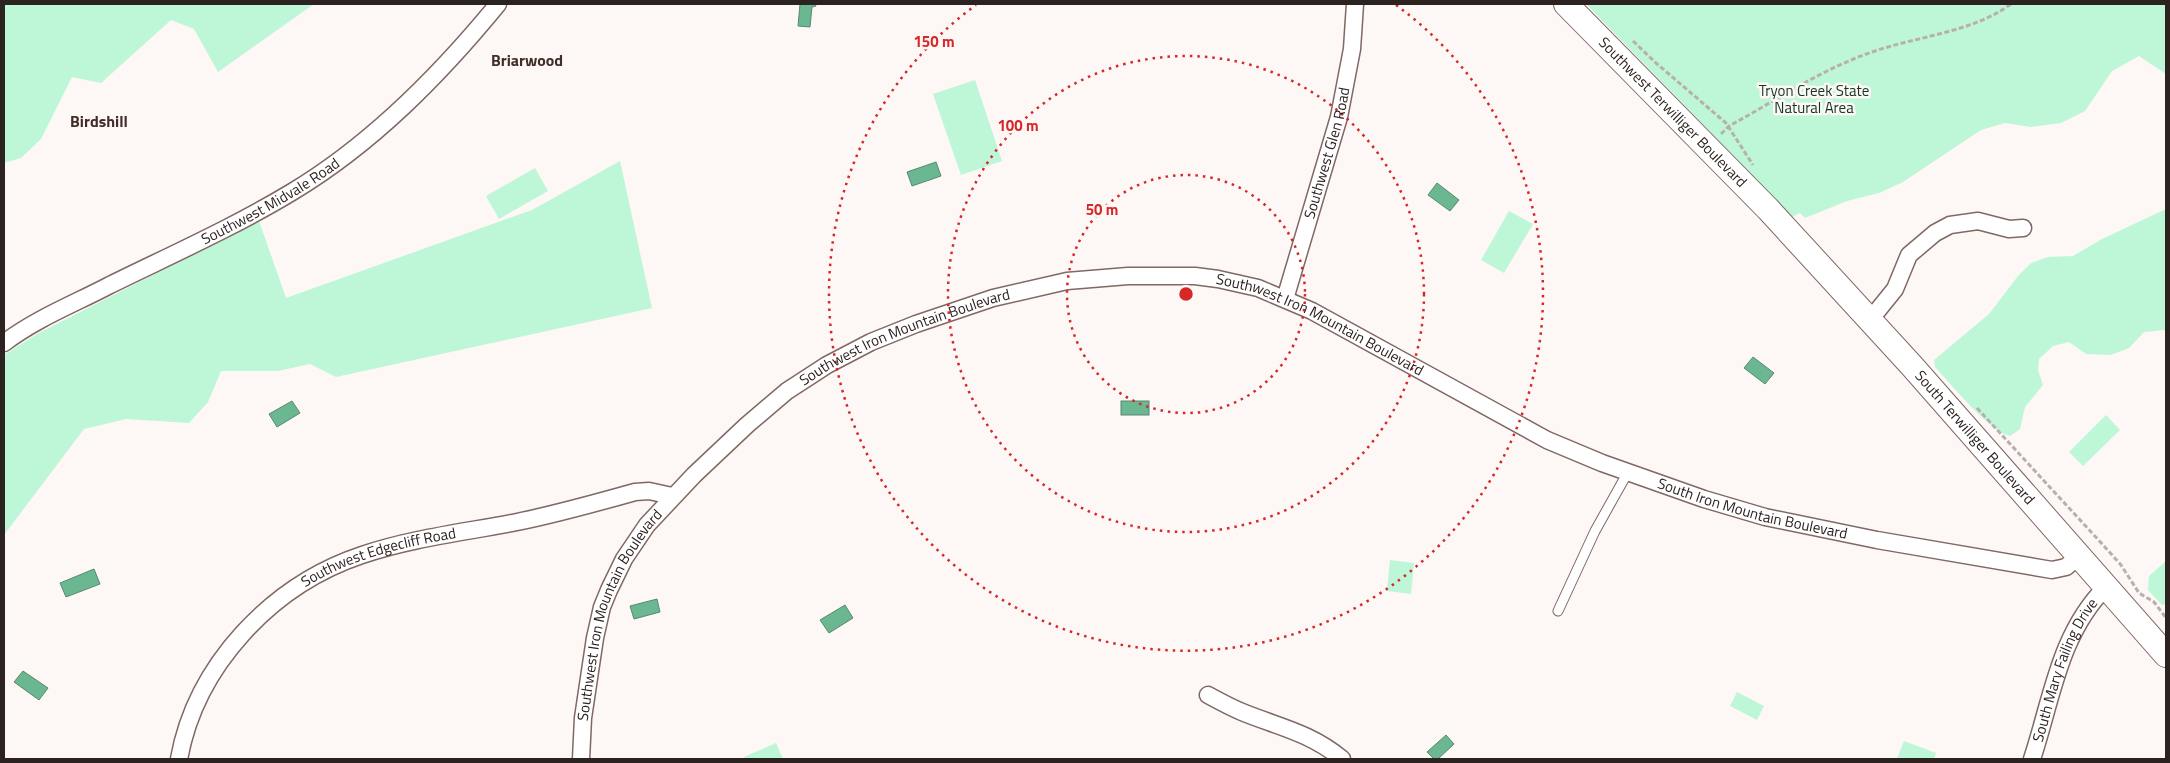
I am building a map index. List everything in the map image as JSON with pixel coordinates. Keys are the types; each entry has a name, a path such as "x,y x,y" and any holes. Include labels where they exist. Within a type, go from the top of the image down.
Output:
{"main road":[{"name":"Southwest Terwilliger Boulevard","path":"1566,4 1780,222"},
{"name":"South Terwilliger Boulevard","path":"1780,222 1870,320 2166,655"}],"street":[{"name":"Southwest Midvale Road","path":"4,343 42,318 254,212 318,175 366,138 422,88 468,40 498,4"},
{"name":"Southwest Glen Road","path":"1285,298 1339,117 1352,49 1355,4"},
{"path":"1870,320 1895,289 1909,255 1935,233 1950,225 1978,221 2009,229 2023,228"},
{"name":"Southwest Iron Mountain Boulevard","path":"581,759 587,689 595,638 602,607 624,559 647,526 672,496 761,412 806,378 870,342 909,326 993,298 1067,281 1195,276 1237,282 1285,298 1443,382"},
{"name":"South Iron Mountain Boulevard","path":"1443,382 1563,447 1628,472 1744,511 1812,528 2052,570 2066,568 2078,557"},
{"name":"Southwest Edgecliff Road","path":"179,759 184,735 196,702 206,682 222,658 262,614 291,592 336,565 363,554 413,541 546,516 635,492 648,491 672,496"},
{"name":"South Mary Failing Drive","path":"2032,759 2066,646 2090,602 2106,587"},
{"path":"1208,695 1242,711 1307,735 1342,759"}],"lane":[{"path":"1558,611 1595,531 1628,472"}],"path":[{"path":"1708,147 1730,126 1831,69 1874,51 1976,22 2011,4"}],"green space":[{"path":"4,4 314,4 218,72 194,29 171,20 101,83 72,77 41,139 21,158 4,163"},
{"name":"Tryon Creek State Natural Area","path":"1586,4 2166,4 2166,74 2139,56 2112,71 2085,111 2061,123 2031,127 2005,123 1981,130 1903,182 1879,193 1847,201 1805,218 1800,213 1790,218 1760,183"},
{"path":"975,80 1002,161 961,175 933,94"},
{"path":"620,161 652,308 336,377 310,364 278,371 221,371 208,402 189,423 126,419 84,429 4,535 4,355 37,334 259,221 286,298 532,210"},
{"path":"535,168 548,191 499,219 486,196"},
{"path":"2166,209 2166,332 2164,330 2144,332 2129,348 2111,355 2086,354 2069,342 2053,346 2039,359 2038,370 2043,385 2025,407 2020,429 2010,436 2002,433 1981,417 1935,367 1934,360 1989,314 2018,276 2031,263 2048,257 2073,256 2102,239"},
{"path":"1509,211 1533,224 1504,273 1481,260"},
{"path":"2106,415 2120,430 2083,466 2069,452"},
{"path":"1390,560 1414,563 1411,594 1387,591"},
{"path":"2166,561 2166,604 2162,605 2148,590 2149,576"},
{"path":"1737,692 1764,706 1757,720 1730,706"},
{"path":"1904,741 1936,753 1934,759 1897,759"},
{"path":"776,743 783,759 745,759 744,757"}],"shaded area":[{"path":"800,4 815,4 816,6 812,7 810,27 798,26"},
{"path":"936,162 941,176 912,186 907,172"},
{"path":"1437,183 1459,200 1450,211 1428,195"},
{"path":"1753,357 1774,373 1765,384 1744,368"},
{"path":"292,401 300,413 277,427 269,414"},
{"path":"1121,401 1149,401 1149,415 1121,415"},
{"path":"94,569 100,584 66,597 60,583"},
{"path":"657,599 660,612 634,619 630,606"},
{"path":"845,605 853,618 829,633 820,620"},
{"path":"23,671 48,688 39,700 14,682"},
{"path":"1446,735 1454,744 1438,759 1434,759 1427,752"}],"district":[{"name":"Briarwood","path":"527,60"},
{"name":"Birdshill","path":"99,121"}]}
